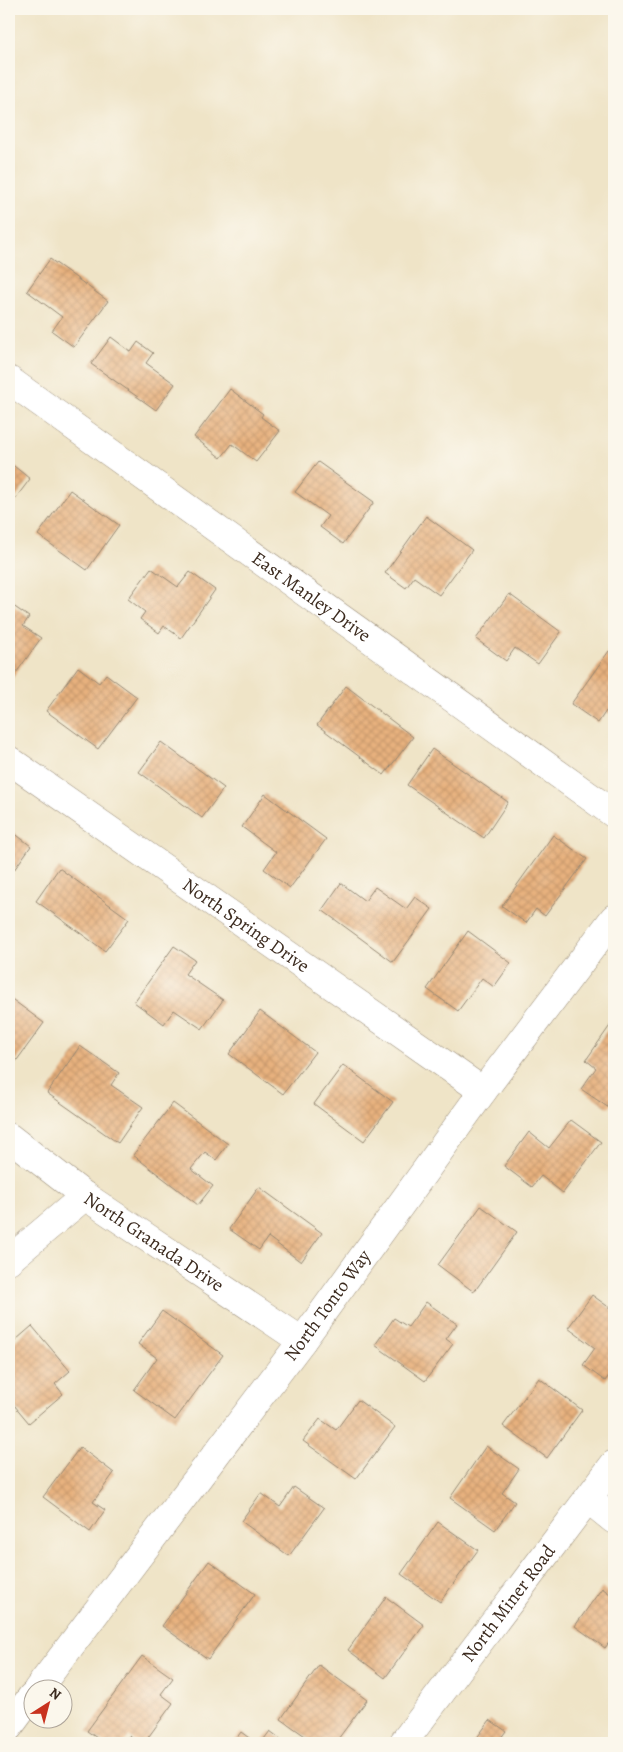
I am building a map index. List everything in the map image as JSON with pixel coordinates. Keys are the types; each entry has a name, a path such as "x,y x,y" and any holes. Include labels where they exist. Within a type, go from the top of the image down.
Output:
{"street":[{"name":"East Manley Drive","path":"9,380 614,814"},
{"name":"North Spring Drive","path":"9,760 483,1091"},
{"name":"North Tonto Way","path":"45,1680 302,1341 483,1091 614,918"},
{"name":"North Granada Drive","path":"9,1137 85,1196 302,1341"},
{"path":"9,1260 85,1196"},
{"name":"North Miner Road","path":"403,1743 614,1464"},
{"path":"588,1499 614,1520"},
{"path":"9,1727 22,1709"}],"building":[{"path":"50,259 108,301 74,347 52,331 62,317 27,291"},
{"path":"111,337 131,352 138,342 153,353 146,363 175,384 156,410 91,364"},
{"path":"230,389 263,414 261,417 280,431 256,462 232,444 221,458 194,437"},
{"path":"9,462 30,479 9,507"},
{"path":"318,462 374,502 343,544 320,527 328,516 295,492"},
{"path":"70,490 119,525 87,570 38,535"},
{"path":"426,516 472,550 439,595 414,577 406,588 385,573"},
{"path":"151,568 178,587 190,572 215,590 181,638 164,626 159,633 140,619 145,612 128,599"},
{"path":"509,594 561,632 538,664 515,648 506,661 476,639"},
{"path":"9,603 29,617 23,626 41,638 9,683"},
{"path":"609,651 614,655 614,717 606,711 598,723 571,704"},
{"path":"78,667 99,683 106,674 137,697 98,749 46,711"},
{"path":"346,686 413,737 384,775 317,725"},
{"path":"161,742 224,788 202,818 139,772"},
{"path":"432,749 508,802 484,838 407,785"},
{"path":"265,794 326,839 290,888 264,869 276,852 242,827"},
{"path":"9,829 31,846 9,877"},
{"path":"553,835 587,859 545,916 536,909 526,923 502,906"},
{"path":"59,868 129,919 105,951 36,901"},
{"path":"341,883 365,901 375,887 406,909 415,897 432,909 393,962 322,910"},
{"path":"468,931 511,963 494,987 482,978 458,1011 427,989"},
{"path":"174,946 195,960 185,974 223,1000 202,1029 174,1010 164,1024 134,1002"},
{"path":"9,997 44,1023 9,1071"},
{"path":"260,1011 315,1052 283,1094 229,1054"},
{"path":"614,1020 614,1101 609,1108 581,1089 596,1068 586,1060"},
{"path":"80,1046 119,1073 111,1085 143,1107 118,1143 47,1093"},
{"path":"343,1065 393,1102 364,1141 314,1104"},
{"path":"173,1103 228,1144 216,1160 205,1152 191,1169 213,1186 198,1205 133,1155"},
{"path":"571,1120 601,1142 563,1193 541,1176 532,1187 504,1166 529,1132 549,1148"},
{"path":"259,1187 322,1233 301,1262 268,1237 259,1250 229,1229"},
{"path":"481,1206 517,1232 474,1292 438,1265"},
{"path":"592,1295 614,1311 614,1369 605,1381 583,1365 595,1348 568,1328"},
{"path":"426,1302 457,1324 446,1339 453,1344 425,1381 375,1345 394,1318 408,1327"},
{"path":"162,1311 223,1355 175,1420 134,1390 157,1358 138,1344"},
{"path":"32,1326 70,1371 55,1384 63,1394 29,1423 9,1399 9,1346"},
{"path":"539,1378 582,1410 547,1458 503,1426"},
{"path":"358,1400 395,1427 356,1479 303,1441 320,1419 336,1430"},
{"path":"486,1446 519,1469 502,1493 515,1502 495,1530 450,1498"},
{"path":"80,1447 114,1473 93,1502 105,1510 90,1532 43,1497"},
{"path":"294,1487 324,1508 289,1556 241,1521 261,1493 280,1507"},
{"path":"438,1522 478,1550 440,1602 401,1574"},
{"path":"209,1561 255,1594 208,1659 162,1626"},
{"path":"602,1588 614,1597 614,1636 605,1648 575,1626"},
{"path":"386,1597 424,1625 385,1678 348,1650"},
{"path":"142,1656 173,1678 161,1694 173,1703 144,1743 139,1743 129,1736 124,1743 104,1743 87,1731"},
{"path":"319,1665 367,1700 335,1743 315,1743 281,1719"},
{"path":"490,1720 506,1731 500,1739 505,1743 473,1743"},
{"path":"270,1731 286,1743 261,1743"},
{"path":"241,1732 256,1743 233,1743"}]}
